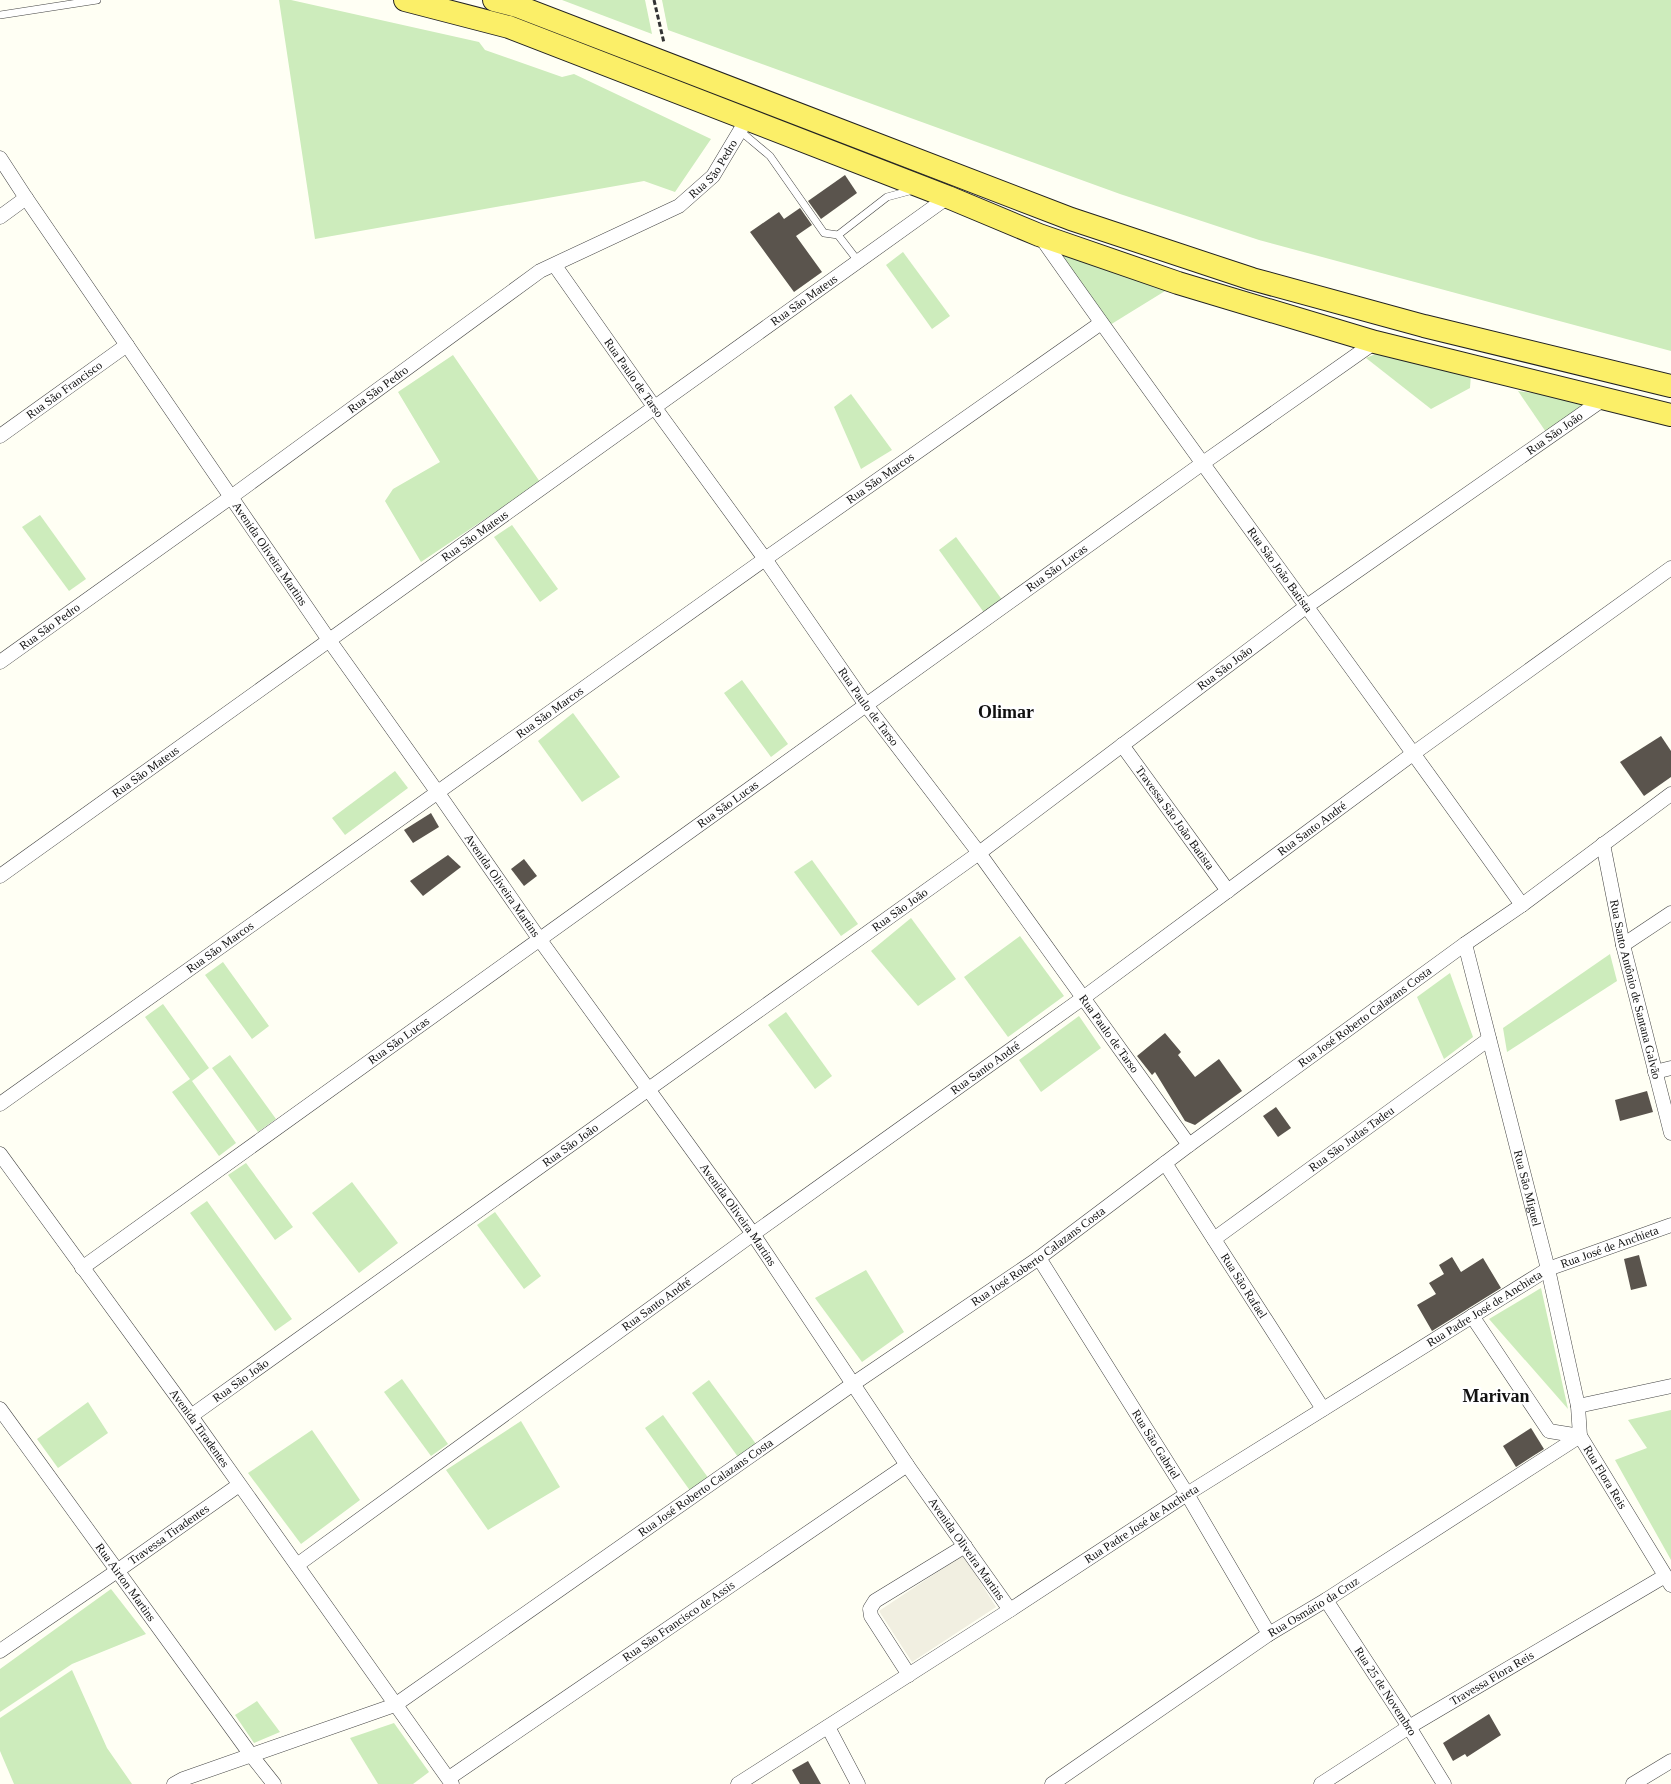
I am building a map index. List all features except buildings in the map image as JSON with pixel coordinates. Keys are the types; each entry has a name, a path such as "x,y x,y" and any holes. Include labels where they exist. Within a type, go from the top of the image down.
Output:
{"main road":[{"path":"405,0 500,25 703,102 736,124 923,187 1039,235 1178,283 1375,342 1605,398 1670,416"},
{"path":"500,25 502,14 501,2 730,87 1071,219 1252,279 1424,326 1671,386"}],"street":[{"name":"Rua São Pedro","path":"0,662 540,272 679,206 713,176 736,124"},
{"name":"Avenida Oliveira Martins","path":"0,158 329,640 540,940 753,1234 907,1465 1010,1610"},
{"name":"Rua São Mateus","path":"0,876 948,197"},
{"path":"0,217 26,198"},
{"name":"Rua São João Batista","path":"1039,235 1522,905"},
{"name":"Rua Paulo de Tarso","path":"556,264 558,270 655,408 765,559 866,705 979,853 1189,1145"},
{"name":"Rua São Marcos","path":"0,1104 765,559 1101,323"},
{"name":"Rua São Lucas","path":"82,1268 1203,463 1375,342"},
{"name":"Rua São Francisco","path":"0,436 127,345"},
{"name":"Rua São João","path":"191,1416 979,853 1307,606 1605,398"},
{"name":"Rua Santo André","path":"297,1565 753,1234 1083,998 1414,753 1671,568"},
{"name":"Travessa São João Batista","path":"1122,745 1228,891"},
{"name":"Rua José Roberto Calazans Costa","path":"395,1705 853,1384 1039,1258 1189,1145 1465,944 1522,905 1671,794"},
{"name":"Rua Santo Antônio de Santana Galvão","path":"1603,844 1623,945 1671,1133"},
{"path":"1623,945 1671,913"},
{"name":"Rua São Miguel","path":"1465,944 1548,1269 1578,1406 1580,1436"},
{"name":"Rua São Judas Tadeu","path":"1214,1239 1489,1039"},
{"path":"1655,1072 1671,1068"},
{"name":"Avenida Tiradentes","path":"0,1154 191,1416 450,1781"},
{"name":"Rua São Rafael","path":"1165,1163 1324,1409"},
{"name":"Rua José de Anchieta","path":"1548,1269 1671,1225"},
{"name":"Rua São Gabriel","path":"1039,1258 1187,1494 1269,1634"},
{"name":"Rua Padre José de Anchieta","path":"738,1784 1187,1494 1548,1269"},
{"name":"Rua Flora Reis","path":"1472,1316 1549,1431 1580,1436 1668,1580"},
{"path":"1578,1406 1671,1386"},
{"name":"Rua Airton Martins","path":"0,1409 117,1572 274,1784"},
{"name":"Rua Osmário da Cruz","path":"1052,1784 1269,1634 1326,1600 1580,1436"},
{"name":"Rua São Francisco de Assis","path":"450,1781 907,1465"},
{"name":"Travessa Tiradentes","path":"0,1651 117,1572 239,1485"},
{"path":"909,1675 871,1616 870,1609 875,1600 965,1546"},
{"name":"Travessa Flora Reis","path":"1321,1784 1409,1727 1668,1580"},
{"name":"Rua 25 de Novembro","path":"1326,1600 1444,1784"},
{"path":"174,1784 183,1779 395,1705"},
{"path":"828,1726 858,1784"},
{"path":"1633,1784 1671,1761"}],"lane":[{"path":"0,15 97,0"},
{"path":"736,124 770,156 824,233 838,235 858,261"},
{"path":"838,235 888,197 923,187"}],"path":[{"path":"654,0 665,46"}],"green space":[{"path":"279,0 291,0 479,42 485,50 562,77 574,74 711,139 675,192 644,181 315,239"},
{"path":"562,0 645,0 652,34"},
{"path":"662,0 1671,0 1671,351 1259,240 1120,194 668,30"},
{"path":"1039,235 1178,283 1105,328"},
{"path":"903,252 950,316 932,329 886,265"},
{"path":"1380,352 1471,374 1470,388 1431,409 1366,358"},
{"path":"453,355 540,482 421,562 385,501 393,489 440,462 398,392"},
{"path":"1518,391 1588,401 1546,432"},
{"path":"851,394 892,450 861,469 834,407"},
{"path":"40,515 86,579 69,591 22,527"},
{"path":"512,525 558,589 540,602 494,537"},
{"path":"956,537 1003,601 985,614 939,550"},
{"path":"742,680 788,744 771,757 724,693"},
{"path":"573,713 620,777 582,802 538,741"},
{"path":"395,771 408,788 345,835 332,818"},
{"path":"812,860 858,924 841,936 794,872"},
{"path":"911,918 956,979 918,1006 871,951"},
{"path":"1020,936 1064,996 1008,1037 964,977"},
{"path":"1610,954 1617,981 1507,1052 1503,1028"},
{"path":"223,962 269,1026 252,1039 205,975"},
{"path":"1450,973 1473,1037 1444,1059 1417,997"},
{"path":"163,1004 209,1068 192,1081 236,1143 219,1156 172,1092 190,1079 145,1017"},
{"path":"786,1012 832,1076 815,1089 768,1025"},
{"path":"1079,1016 1101,1048 1041,1092 1019,1060"},
{"path":"230,1055 276,1119 258,1132 212,1068"},
{"path":"246,1163 293,1227 275,1240 228,1175"},
{"path":"352,1182 398,1243 359,1273 312,1213"},
{"path":"207,1201 292,1319 275,1331 190,1213"},
{"path":"495,1212 541,1276 524,1289 477,1225"},
{"path":"866,1270 904,1332 862,1362 815,1298"},
{"path":"1541,1288 1568,1409 1489,1319"},
{"path":"402,1379 448,1444 431,1456 384,1392"},
{"path":"709,1380 756,1444 738,1457 692,1393"},
{"path":"88,1402 108,1433 58,1468 37,1439"},
{"path":"1671,1410 1671,1560 1615,1460 1647,1448 1628,1420"},
{"path":"663,1415 709,1479 691,1492 645,1428"},
{"path":"521,1421 560,1487 488,1530 446,1470"},
{"path":"312,1430 360,1500 301,1544 248,1473"},
{"path":"111,1589 146,1634 72,1664 0,1712 0,1669"},
{"path":"72,1670 107,1748 132,1784 14,1784 0,1751 0,1718"},
{"path":"257,1701 280,1732 254,1743 235,1715"},
{"path":"394,1723 429,1772 413,1784 378,1784 350,1738"}],"shaded area":[{"path":"963,1555 996,1607 912,1662 879,1611"}],"district":[{"name":"Olimar","path":"1006,712"},
{"name":"Marivan","path":"1496,1396"}]}
